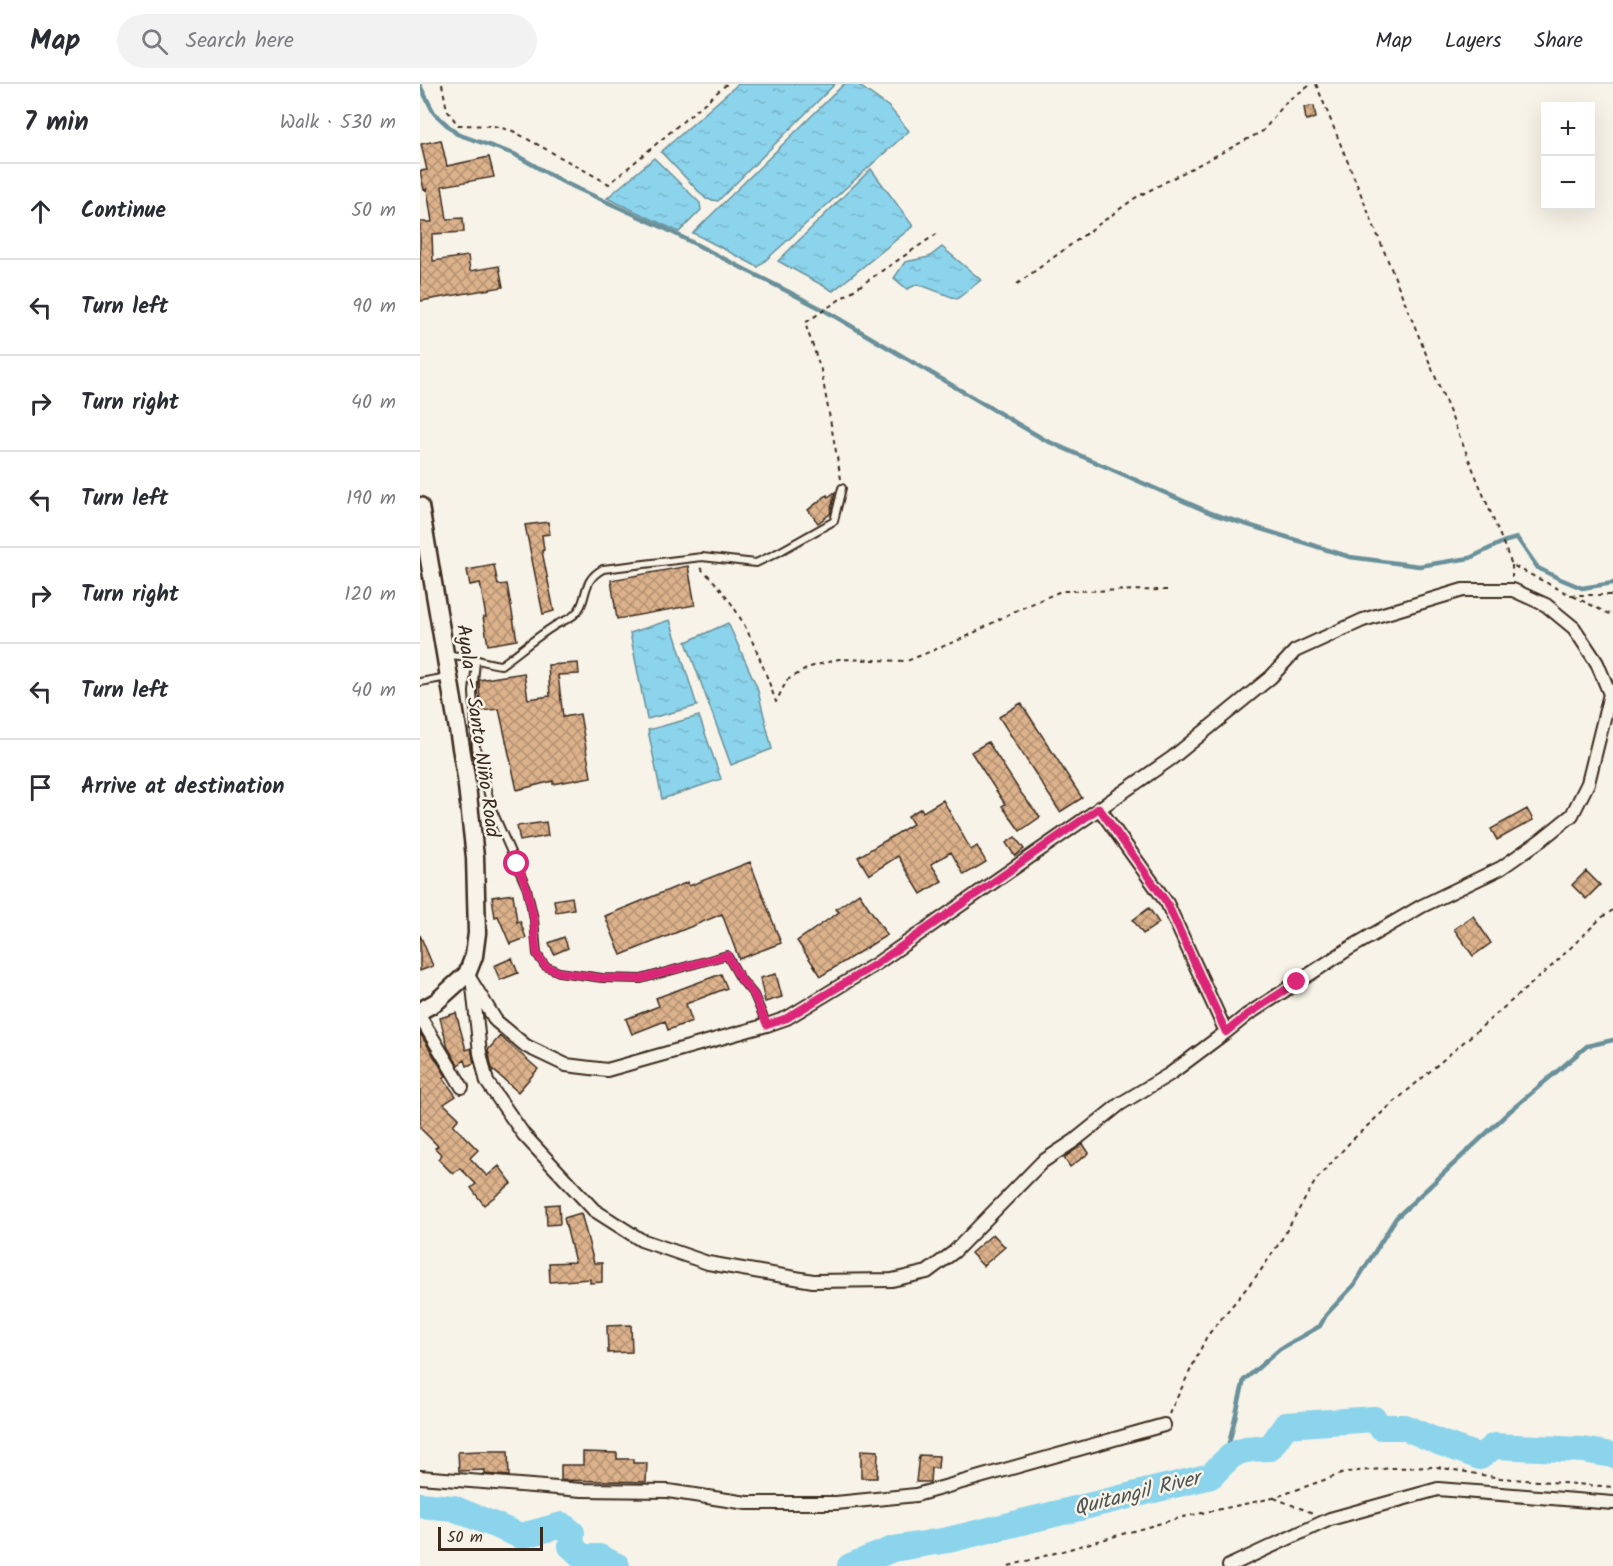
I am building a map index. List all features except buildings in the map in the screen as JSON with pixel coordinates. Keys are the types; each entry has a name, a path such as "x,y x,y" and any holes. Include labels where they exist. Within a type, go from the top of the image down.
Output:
{"street":[{"name":"Ayala – Santo Niño Road","path":"420,506 466,777 474,856 477,933 470,980"},
{"path":"1463,590 1513,590 1546,605 1574,628 1598,663 1610,694 1588,783 1572,815 1501,868 1422,906 1350,948 1247,1015 1170,1074 1120,1104 1074,1141 1042,1162 954,1252 927,1272 892,1280 813,1281 708,1263 641,1240 594,1210 524,1135 487,1082 480,1053 470,980 496,1021 526,1046 566,1065 608,1070 787,1018 876,964 1172,758 1271,677 1295,651 1363,620 1463,590"},
{"path":"1099,808 1167,903 1226,1032"},
{"path":"420,1011 470,980"},
{"path":"420,1017 462,1087"},
{"path":"420,1477 582,1490 668,1491 747,1503 836,1503 916,1495 1164,1425"},
{"path":"1229,1566 1330,1519 1438,1490 1613,1503"}],"lane":[{"path":"446,656 455,654 476,661 501,665 526,645 575,615 582,603 586,585 593,574 603,569 702,557 756,563 834,521 843,488"},
{"path":"476,661 472,692 476,748 492,809 527,889 534,920 537,954 545,966 559,972 602,978 641,979 727,955 740,978 754,995 767,1025"},
{"path":"420,682 448,677"}],"path":[{"path":"442,84 447,110 458,125 494,126 513,131 609,184 727,84"},
{"path":"1017,284 1136,198 1263,131 1287,101 1314,84 1512,565 1613,616"},
{"path":"843,488 821,370 805,322 938,233"},
{"path":"688,559 724,592 760,658 776,702 788,680 810,667 839,659 907,662 966,637 1013,612 1061,591 1167,590"},
{"path":"1570,594 1613,595"},
{"path":"1164,1425 1207,1336 1259,1273 1316,1180 1351,1141 1377,1117 1553,964 1601,918 1613,910"},
{"path":"1009,1566 1183,1517 1273,1498 1347,1472 1437,1467 1500,1478 1613,1487"},
{"path":"1273,1498 1330,1519"}],"water":[{"path":"738,84 835,84 718,201 706,199 661,152"},
{"path":"844,84 857,84 889,107 909,131 758,267 693,233"},
{"path":"654,158 700,203 701,210 679,232 607,198"},
{"path":"871,169 913,226 833,291 778,261"},
{"path":"942,247 981,280 957,299 918,284 907,289 894,278 905,262 929,257"},
{"path":"670,620 697,706 647,719 630,633"},
{"path":"728,623 757,687 772,749 731,765 686,642"},
{"path":"699,716 721,779 662,799 648,730"}],"waterway":[{"path":"420,86 434,113 457,134 514,154 563,182 662,227 824,310 1045,440 1213,514 1350,557 1419,566 1470,558 1503,542 1517,538 1538,568 1558,578 1582,588 1613,583"},
{"path":"1225,1460 1244,1380 1280,1349 1320,1326 1326,1315 1354,1285 1396,1218 1510,1111 1587,1046 1613,1040"},
{"name":"Quitangil River","path":"850,1566 893,1549 948,1540 1211,1476 1236,1453 1250,1449 1270,1448 1286,1425 1374,1419 1381,1427 1404,1427 1480,1457 1494,1446 1583,1450 1613,1455"},
{"name":"Quitangil River","path":"420,1505 453,1508 521,1536 562,1525 572,1533 571,1546 583,1557 599,1557 617,1566"}],"route":[{"path":"517,864 527,889 534,920 537,954 545,966 559,972 602,978 641,979 727,955 740,978 754,995 767,1025 787,1018 876,964 1099,808 1167,903 1226,1032 1247,1015 1297,982"}]}
